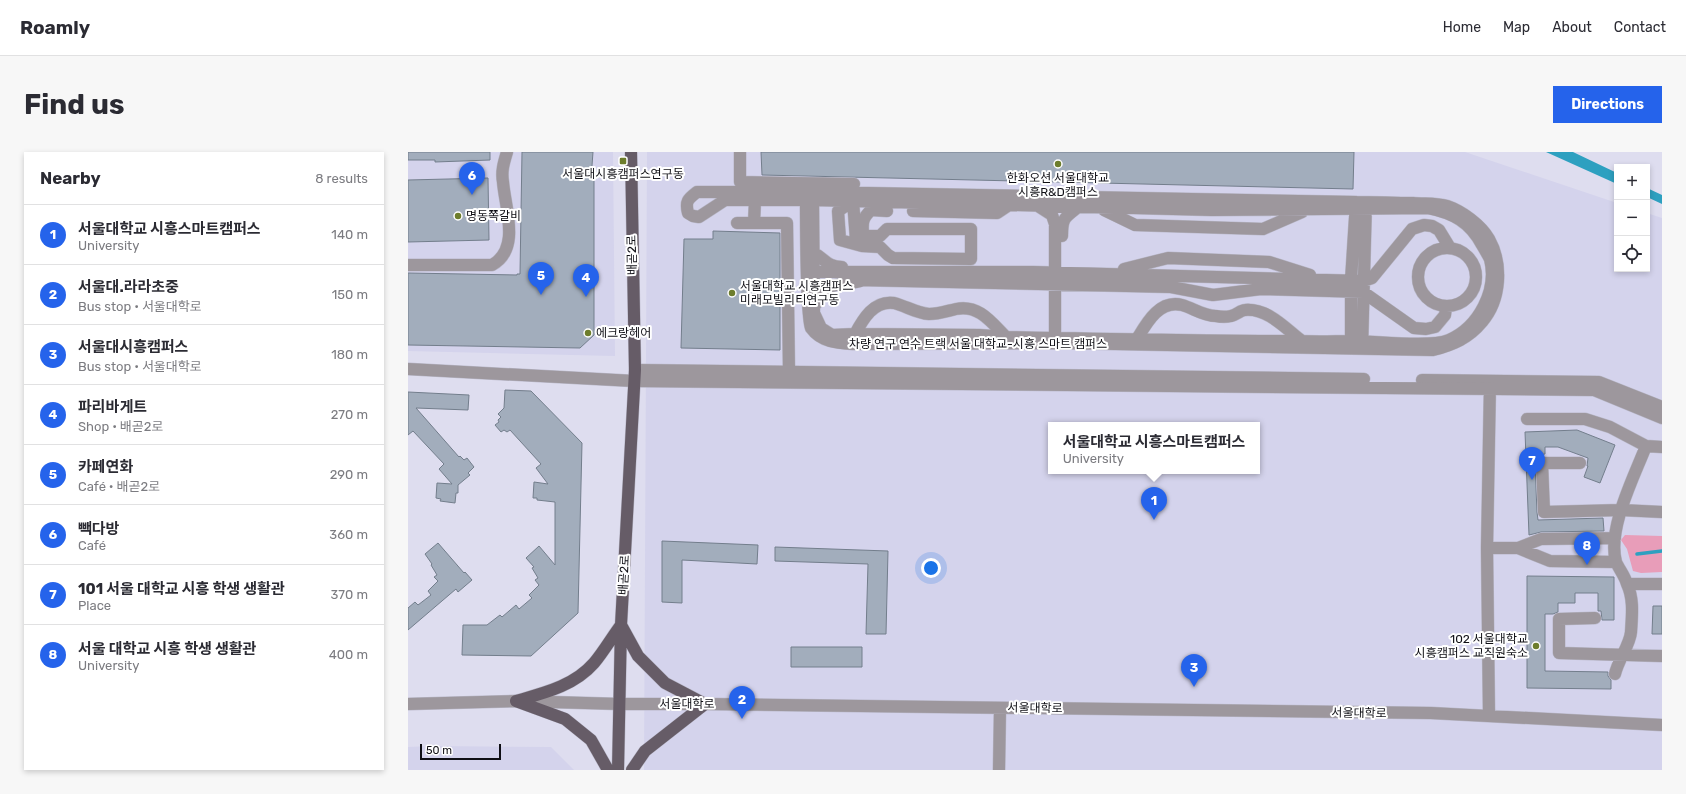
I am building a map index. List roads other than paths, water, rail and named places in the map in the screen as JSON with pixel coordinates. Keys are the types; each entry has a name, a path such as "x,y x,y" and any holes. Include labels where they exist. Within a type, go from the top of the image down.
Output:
{"main road":[{"name":"배곧2로","path":"618,770 621,624 634,376 631,152"},
{"path":"516,701 556,690 577,678 595,662 621,624 638,656 665,683 705,704 645,751 632,770"},
{"path":"516,701 565,719 591,740 608,770"}],"street":[{"path":"408,265 492,265 497,262 506,248 510,220 502,182 503,164 507,152"},
{"path":"740,152 740,182 854,184"},
{"path":"810,196 814,253 811,275 814,313 821,328 832,335 979,335 1059,341 1137,339 1302,342 1357,345 1434,344 1449,340 1463,332 1476,319 1487,300 1492,281 1490,259 1478,237 1463,220 1444,211 1428,208 1360,206 1272,200 810,196 697,192 688,199 686,205 688,213 699,217 725,200 755,200 810,196 871,210 997,213 1009,205"},
{"name":"차량 연구 연수 트랙 서울 대학교-시흥 스마트 캠퍼스","path":"810,196 807,231 811,275 810,327 825,340 852,344 1059,341 1357,345"},
{"path":"754,223 755,200"},
{"path":"871,210 862,220 863,233 867,236 880,236 887,229 971,229 971,259 893,258 880,246 862,246 840,240 838,212 854,205 1009,205 1212,210 1338,210 1360,206"},
{"path":"1037,206 1052,215 1055,224 1059,278"},
{"path":"1357,286 1354,230 1360,206"},
{"path":"1357,345 1357,286 1360,206"},
{"path":"1059,341 1059,278 1062,223 1066,217 1078,207"},
{"path":"1099,207 1135,225 1263,229 1307,209"},
{"path":"1338,210 1346,215 1354,230"},
{"path":"737,223 788,223 789,372"},
{"path":"811,275 873,272 1059,278 1171,287 1213,295 1261,289 1357,286 1372,278 1412,228 1424,225 1432,226 1439,230 1450,248"},
{"path":"788,232 807,231"},
{"path":"1450,248 1465,254 1472,261 1476,270 1477,280 1475,289 1462,303 1446,306 1434,303 1426,298 1420,289 1418,280 1422,261 1429,254 1437,249 1450,248"},
{"path":"814,253 821,256 827,264 835,267 863,266 873,272"},
{"path":"811,275 863,280 1059,278 1096,269 1124,269 1168,258 1269,262 1325,279 1357,286 1414,328 1426,329 1435,327 1445,315 1446,306"},
{"path":"1084,273 1325,279"},
{"path":"814,313 817,299 822,291 827,287 852,284 863,280"},
{"path":"855,334 868,313 885,303 894,303 922,313 933,314 958,308 969,308 982,312 1006,337"},
{"path":"1137,339 1148,319 1156,312 1167,306 1181,305 1196,312 1215,316 1231,316 1245,310 1265,313 1302,342"},
{"path":"408,369 634,376 1490,385 1599,382 1662,407"},
{"path":"634,376 789,372 1490,385 1594,390 1662,418"},
{"path":"1488,716 1487,548 1490,385"},
{"path":"1527,419 1585,418 1610,427 1646,446 1662,447"},
{"path":"1615,674 1631,634 1632,601 1627,584 1616,562 1615,538 1621,510 1646,446"},
{"path":"1580,463 1542,463 1544,512 1621,510 1662,512"},
{"path":"1487,548 1518,548 1541,540 1615,538"},
{"path":"1518,548 1550,561 1616,562"},
{"path":"1627,584 1662,584"},
{"path":"1595,618 1558,619 1560,652 1621,656 1662,656"},
{"name":"서울대학로","path":"408,704 516,701 620,704 1431,713 1662,725"},
{"path":"999,770 1000,708"}],"water":[{"path":"1546,152 1573,152 1614,172 1614,183"},
{"path":"1650,189 1662,195 1662,204 1650,198"}],"waterway":[{"path":"1637,554 1662,551"}],"place":[{"name":"서울대시흥캠퍼스연구동","path":"623,161"},
{"name":"한화오션 서울대학교 시흥R&D캠퍼스","path":"1058,164"},
{"name":"빽다방","path":"472,195"},
{"name":"명동쪽갈비","path":"458,216"},
{"name":"서울대학교 시흥캠퍼스 미래모빌리티연구동","path":"732,293"},
{"name":"카페연화","path":"541,295"},
{"name":"파리바게트","path":"586,297"},
{"name":"에크랑헤어","path":"588,333"},
{"name":"101 서울 대학교 시흥 학생 생활관","path":"1532,480"},
{"name":"서울대학교 시흥스마트캠퍼스","path":"1154,520"},
{"name":"서울 대학교 시흥 학생 생활관","path":"1587,565"},
{"name":"102 서울대학교 시흥캠퍼스 교직원숙소","path":"1536,646"},
{"name":"서울대시흥캠퍼스","path":"1194,687"},
{"name":"서울대.라라초중","path":"742,719"}]}
